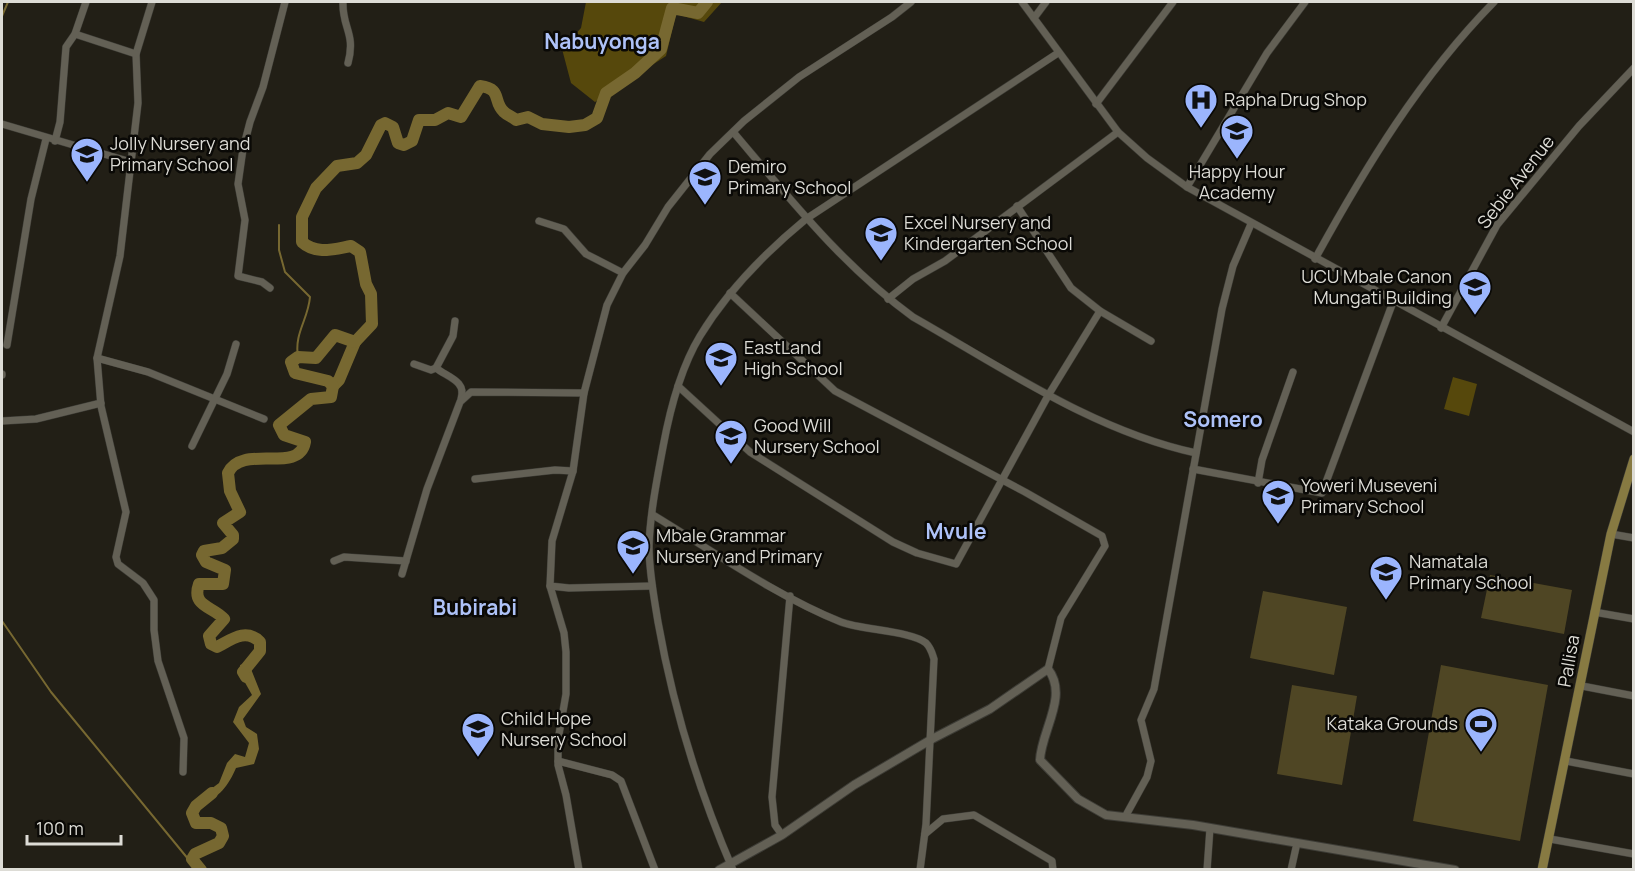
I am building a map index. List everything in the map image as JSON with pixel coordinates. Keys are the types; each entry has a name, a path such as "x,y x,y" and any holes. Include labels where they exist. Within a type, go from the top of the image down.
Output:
{"main road":[{"name":"Pallisa","path":"1542,870 1582,686 1594,612 1611,534 1633,461"}],"street":[{"path":"55,141 60,122 66,47 75,34 86,2"},
{"path":"152,2 136,54 138,103 120,256 97,358 101,403 126,512 116,557 118,564 143,583 154,600 154,630 158,661 184,738 183,772"},
{"path":"270,288 262,282 238,276 245,220 238,184 250,122 263,87 285,2"},
{"path":"344,2 345,22 352,37 348,63"},
{"path":"579,870 558,761 560,728 566,694 566,652 564,633 550,586 552,541 573,471 584,393 607,305 622,273 645,245 668,207 710,154 772,96 911,2"},
{"path":"1022,2 1118,132 1147,158 1187,187 1393,302 1634,432"},
{"path":"1034,18 1046,2"},
{"path":"1096,104 1173,2"},
{"path":"1187,187 1267,53 1305,2"},
{"path":"1315,259 1362,174 1426,80 1494,2"},
{"path":"75,34 136,54"},
{"path":"732,867 670,688 652,586 649,545 669,415 678,386 700,337 730,293 777,243 806,219 1058,53"},
{"name":"Sebie Avenue","path":"1441,328 1497,225 1579,126 1634,68"},
{"path":"2,124 46,139 131,162"},
{"path":"888,299 913,279 945,261 1118,132"},
{"path":"734,133 834,249 888,299 913,317 1049,394 1155,444 1196,453"},
{"path":"7,345 31,199 46,139"},
{"path":"1017,206 1071,288 1100,311 1151,341"},
{"path":"539,221 564,229 586,254 622,273"},
{"path":"1125,817 1147,777 1151,761 1141,720 1154,689 1222,309 1233,266 1251,224"},
{"path":"730,293 835,391 1002,480 1105,540 1105,546 1061,618 1048,669 1055,686 1055,705 1040,750 1040,760 1078,799 1106,815 1210,828 1455,870"},
{"path":"1193,469 1318,494 1325,490 1393,302"},
{"path":"678,386 750,452 893,542 917,554 956,564 1049,394 1100,311"},
{"path":"436,368 453,336 456,321"},
{"path":"192,446 227,374 236,344"},
{"path":"97,358 148,372 264,419"},
{"path":"402,574 428,489 463,393 452,375 436,368 431,370 414,364"},
{"path":"1258,483 1262,460 1293,372"},
{"path":"460,402 471,392 584,393"},
{"path":"2,421 36,419 101,403"},
{"path":"475,479 555,470 573,471"},
{"path":"653,515 790,596 842,622 925,642 934,659 932,739 920,870"},
{"path":"1611,534 1634,538"},
{"path":"334,561 344,557 406,561"},
{"path":"550,586 569,588 652,586"},
{"path":"782,835 775,825 772,797 790,596"},
{"path":"1594,612 1634,619"},
{"path":"719,870 732,867 854,785 932,739 990,709 1048,669"},
{"path":"1582,686 1634,696"},
{"path":"558,761 612,775 621,781 655,870"},
{"path":"1566,761 1634,774"},
{"path":"925,834 943,819 974,815 1052,861 1053,870"},
{"path":"1207,870 1210,828"},
{"path":"1550,839 1634,854"},
{"path":"1291,870 1297,843"}],"shaded area":[{"path":"586,2 722,2 704,22 676,14 666,56 595,102 571,83 562,49 581,28"},
{"path":"1453,377 1477,384 1469,416 1444,409"},
{"path":"1490,575 1572,590 1564,634 1481,618"},
{"path":"1263,591 1347,607 1334,675 1250,658"},
{"path":"247,663 254,665 251,669 261,694 243,719 246,727 257,734 259,749 254,764 236,768 218,795 201,802 199,798 219,783 227,763 235,754 245,757 249,743 233,722 239,707 252,695 243,679 240,665"},
{"name":"Kataka Grounds","path":"1441,665 1548,685 1520,841 1413,821"},
{"path":"1292,685 1357,696 1342,785 1277,774"}],"waterway":[{"path":"2,16 8,2"},
{"path":"246,677 243,672 260,651 260,642 244,635 217,647 211,644 209,636 224,619 200,602 197,592 199,584 223,584 225,570 206,562 202,555 204,551 222,548 233,539 233,535 223,523 240,512 230,491 228,473 235,464 245,460 292,457 301,452 305,442 284,435 279,425 311,399 331,397 333,386 328,381 295,373 291,362 298,357 316,358 335,335 355,342 372,324 371,294 366,284 360,252 351,246 313,249 302,242 302,217 316,188 337,166 357,163 366,155 381,125 385,123 393,127 398,143 404,145 412,141 419,120 435,120 448,113 461,117 480,86 492,90 500,108 516,120 528,117 542,124 569,127 585,125 597,118 606,93 635,73 661,49 672,8 698,13 707,2"},
{"path":"279,225 279,250 285,272 310,297 298,341 298,357"},
{"path":"333,386 339,380 355,342"},
{"path":"2,621 51,692 189,860 192,859"},
{"path":"201,870 192,859 195,854 219,843 223,836 221,828 211,823 196,823 192,813 196,806 212,793"}],"place":[{"name":"Rapha Drug Shop","path":"1201,129"},
{"name":"Happy Hour Academy","path":"1237,160"},
{"name":"Jolly Nursery and Primary School","path":"87,183"},
{"name":"Demiro Primary School","path":"705,206"},
{"name":"Excel Nursery and Kindergarten School","path":"881,262"},
{"name":"UCU Mbale Canon Mungati Building","path":"1475,316"},
{"name":"EastLand High School","path":"721,387"},
{"name":"Good Will Nursery School","path":"731,465"},
{"name":"Yoweri Museveni Primary School","path":"1278,525"},
{"name":"Mbale Grammar Nursery and Primary","path":"633,575"},
{"name":"Namatala Primary School","path":"1386,601"},
{"name":"Kataka Grounds","path":"1481,753"},
{"name":"Child Hope Nursery School","path":"478,758"}],"district":[{"name":"Nabuyonga","path":"602,42"},
{"name":"Somero","path":"1223,420"},
{"name":"Mvule","path":"956,532"},
{"name":"Bubirabi","path":"475,608"}]}
